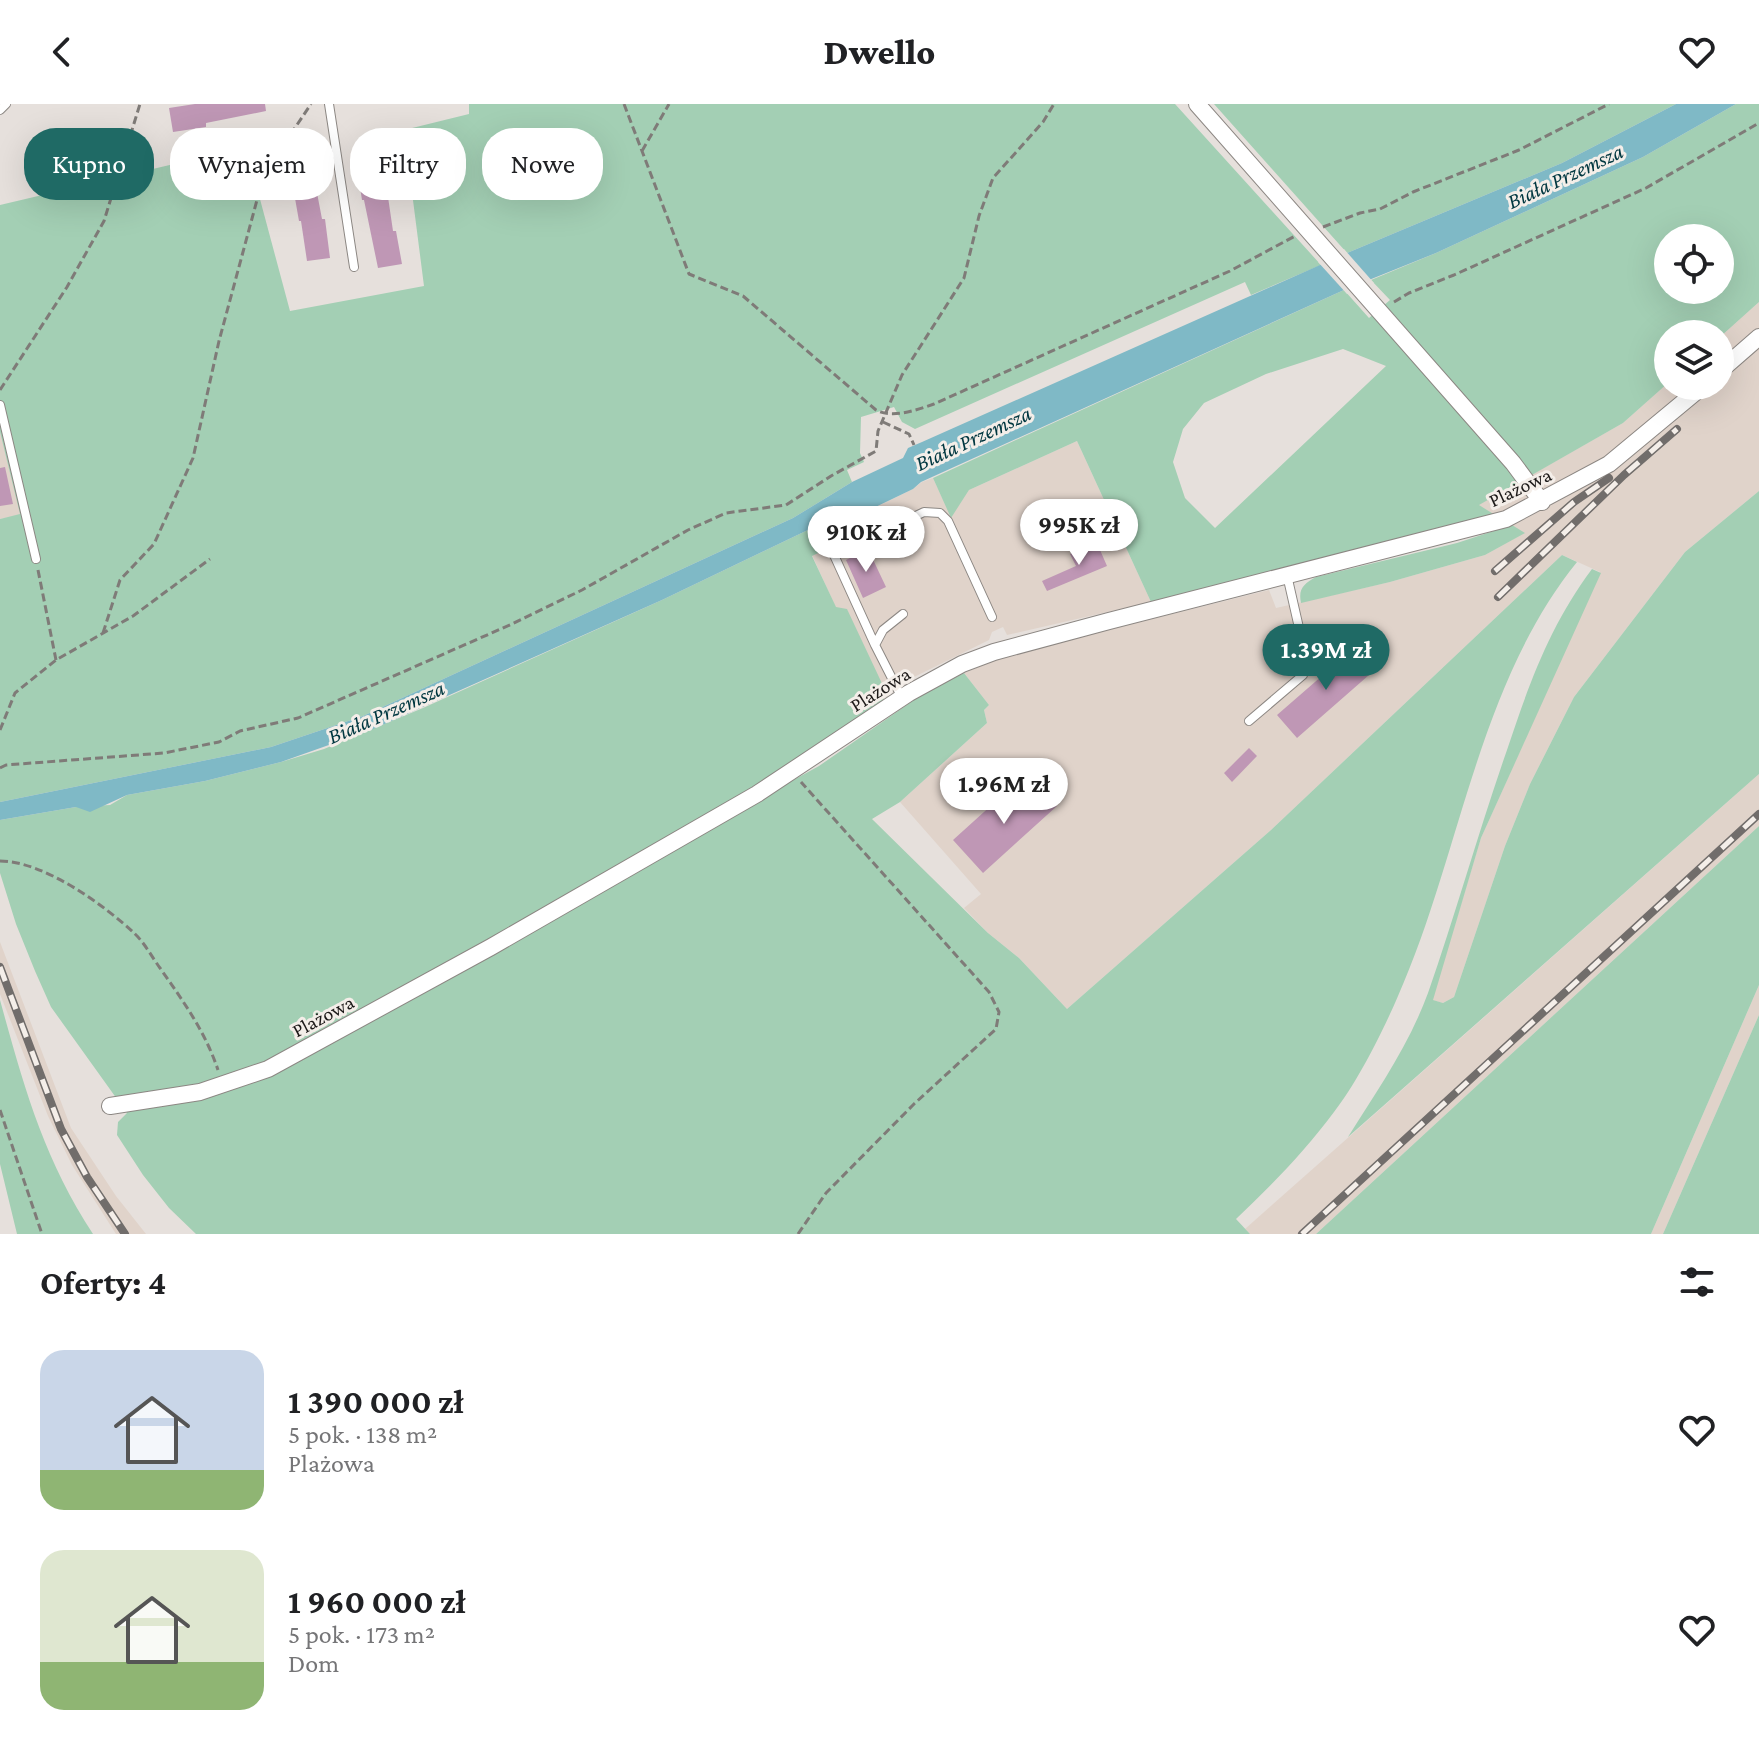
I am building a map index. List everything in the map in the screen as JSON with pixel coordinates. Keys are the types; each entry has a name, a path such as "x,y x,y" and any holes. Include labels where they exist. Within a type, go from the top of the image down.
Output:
{"street":[{"path":"1197,104 1513,463 1542,502"},
{"path":"1734,359 1759,337"},
{"name":"Plażowa","path":"110,1106 200,1092 268,1069 757,794 902,698 962,664 994,652 1506,519 1609,464 1686,400"}],"lane":[{"path":"0,110 6,104"},
{"path":"329,104 354,267"},
{"path":"0,405 36,559"},
{"path":"902,698 834,555 924,512 940,513 948,521 992,617"},
{"path":"1249,721 1303,675 1307,663 1287,575"},
{"path":"875,645 883,630 903,614"}],"path":[{"path":"0,390 67,287 104,221 140,104"},
{"path":"103,633 120,580 154,544 193,458 219,341 264,174 311,104"},
{"path":"624,104 689,274 743,296 876,410 886,415 916,411 934,404 1230,271 1299,235 1315,238 1318,229 1380,209 1413,192 1519,150 1609,104"},
{"path":"642,151 669,104"},
{"path":"0,768 6,765 164,753 219,742 240,731 298,718 512,624 582,590 688,530 726,513 786,505 876,451 878,431 902,375 964,278 979,216 993,178 1043,122 1054,104"},
{"path":"1381,311 1409,293 1646,188 1759,123"},
{"path":"883,422 909,434 914,445"},
{"path":"36,559 56,660"},
{"path":"0,730 15,693 56,660 133,616 210,559"},
{"path":"0,760 6,765"},
{"path":"790,771 989,992 999,1012 996,1029 983,1044 914,1104 826,1193 798,1234"},
{"path":"0,861 28,864 64,880 136,934 194,1017 211,1049 223,1085"},
{"path":"0,1110 42,1234"}],"shaded area":[{"path":"1759,302 1759,491 1685,552 1574,697 1530,784 1505,846 1454,997 1443,1003 1432,1000 1481,838 1600,572 1562,555 1271,830 1067,1009 1019,958 964,908 981,894 900,802 987,723 984,710 989,705 964,673 1011,654 1269,590 1276,608 1390,582 1485,555 1524,533 1478,505 1623,423 1654,395 1654,400 1734,400 1734,324"},
{"path":"0,432 21,515 0,519"},
{"path":"1077,441 1151,602 1007,635 1003,627 992,632 989,640 910,679 897,675 881,684 847,610 836,608 812,555 850,537 843,519 864,513 922,482 933,478 951,517 969,490"},
{"path":"1759,774 1759,826 1316,1234 1250,1234 1245,1229"},
{"path":"0,942 71,1128 116,1196 146,1234 116,1234 72,1165 48,1116 0,994"},
{"path":"1759,985 1759,1015 1663,1234 1651,1234"}],"green space":[{"path":"469,104 1175,104 1321,265 1251,295 1245,282 915,429 902,422 894,407 861,417 860,453 864,462 847,470 852,482 793,518 363,716 271,747 0,802 0,519 20,514 0,432 0,205 24,199 154,200 154,169 170,165 170,200 260,200 290,311 424,286 413,200 466,200 466,128 412,128 469,114"},
{"path":"1214,104 1676,104 1562,163 1347,253"},
{"path":"1736,104 1759,104 1759,302 1734,324 1734,320 1654,320 1654,395 1623,423 1479,505 1495,515 1151,602 1077,441 969,490 951,518 933,478 1344,290 1369,318 1390,300 1371,280 1643,157","holes":["1343,349 1386,366 1215,528 1185,498 1173,462 1183,429 1204,403 1266,374"]},
{"path":"1759,491 1759,774 1348,1137 1412,1031 1428,993 1524,702 1552,633 1577,590 1592,569 1601,573 1481,838 1433,1000 1443,1003 1454,997 1505,846 1530,784 1574,697 1685,552"},
{"path":"843,519 851,537 812,556 836,607 847,609 886,692 882,703 788,783 819,766 924,693 964,673 989,705 984,710 987,723 900,802 872,819 988,933 1019,958 1067,1009 1271,830 1562,555 1577,562 1543,610 1493,716 1420,942 1385,1025 1334,1112 1287,1168 1236,1219 1250,1234 196,1234 169,1208 117,1135 118,1122 127,1113 51,1007 16,924 0,873 0,820 76,807 110,805 127,795 205,781 324,749 423,708 662,600 810,529"},
{"path":"1512,525 1525,533 1485,555 1301,603 1303,587 1316,577 1457,543"},
{"path":"1759,826 1759,985 1651,1234 1316,1234"},
{"path":"0,1000 27,1092 48,1149 93,1234 17,1234 0,1164"},
{"path":"1759,1015 1759,1234 1663,1234"}],"water":[{"name":"Biała Przemsza","path":"1676,104 1736,104 1643,157 1436,253 1344,290 921,482 913,489 863,513 810,529 662,600 371,730 281,762 205,781 127,795 90,812 76,807 0,820 0,802 271,747 363,716 793,518 852,482 903,458 908,448 1347,253 1562,163"}],"pier":[{"path":"1344,249 1374,283 1347,294 1318,262"}],"building":[{"path":"195,104 265,104 266,111 206,123 206,127 172,128 169,108"},
{"path":"295,200 318,200 322,219 325,219 330,258 307,261"},
{"path":"364,200 388,200 393,231 396,231 402,264 378,268"},
{"path":"5,467 13,504 0,506 0,468"},
{"path":"1097,543 1107,566 1047,591 1042,581 1076,566 1070,554"},
{"path":"868,549 886,587 863,598 846,560"},
{"path":"1361,642 1371,653 1359,664 1369,675 1297,738 1277,715"},
{"path":"1249,748 1257,756 1232,782 1224,773"},
{"path":"1036,782 1057,806 983,873 953,840 1005,793 1014,802"}],"railway":[{"path":"1498,597 1624,475 1677,429"},
{"path":"1495,571 1574,502 1609,478"},
{"path":"1302,1234 1759,814"},
{"path":"0,967 61,1129 87,1177 125,1234"}]}
